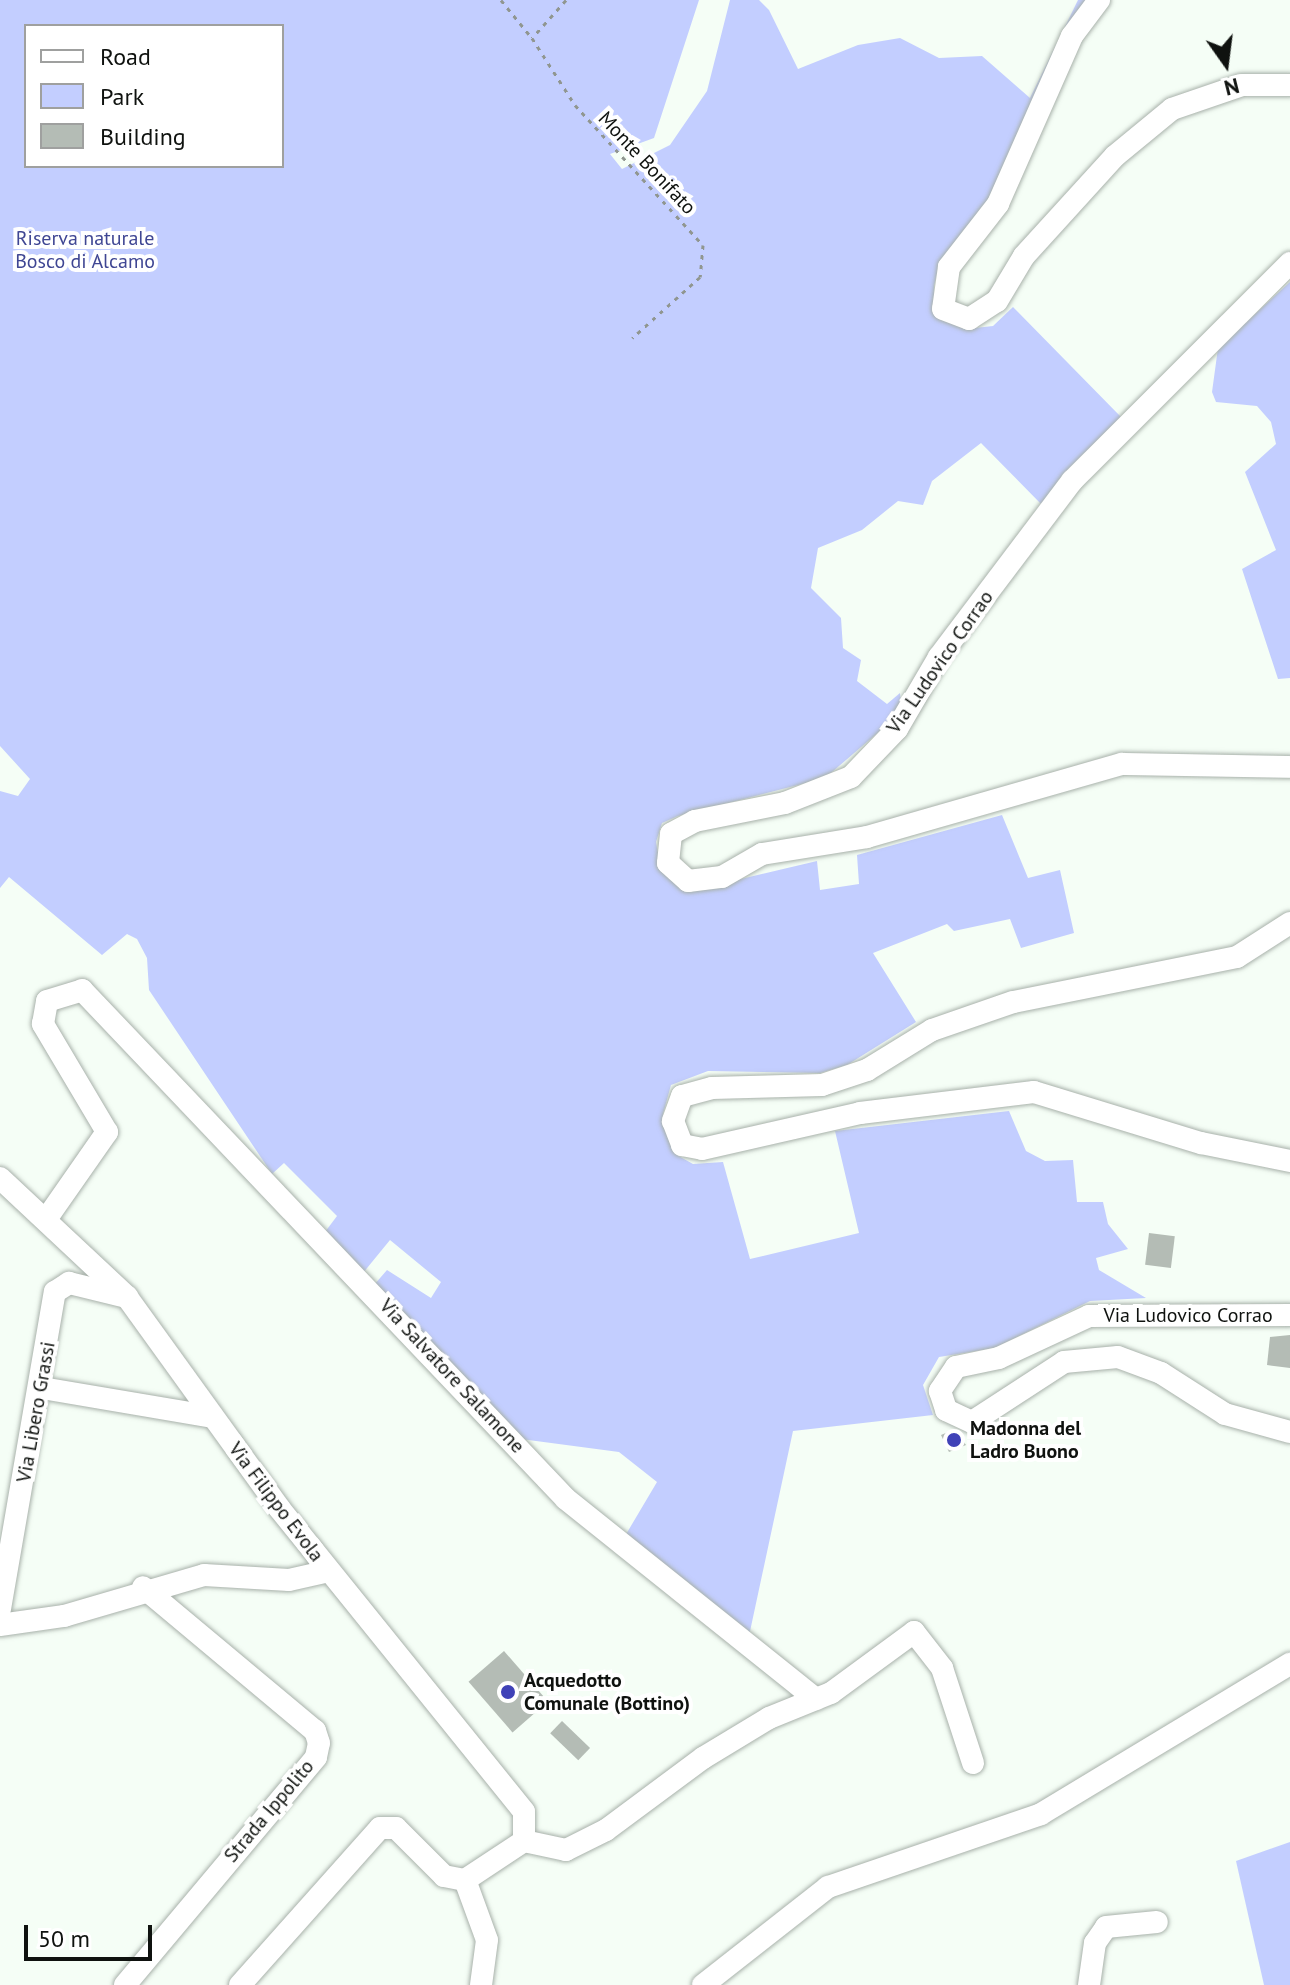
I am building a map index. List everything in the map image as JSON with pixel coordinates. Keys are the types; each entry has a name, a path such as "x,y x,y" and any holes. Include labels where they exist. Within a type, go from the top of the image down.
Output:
{"street":[{"path":"1099,0 1072,36 998,204 949,267 943,309 969,319 997,301 1024,256 1115,156 1172,109 1242,85 1290,85"},
{"name":"Via Ludovico Corrao","path":"1290,263 1072,481 939,657 897,729 851,777 785,803 695,821 671,834 668,863 688,881 722,877 762,854 867,837 1122,764 1290,767"},
{"path":"1290,923 1237,957 1013,1002 959,1021 822,1085 712,1088 682,1096 673,1121 682,1145 702,1149 860,1113 1034,1092 1201,1143 1290,1161"},
{"name":"Via Salvatore Salamone","path":"47,1218 107,1132 43,1024 47,1001 82,990 566,1499 816,1699"},
{"name":"Via Filippo Evola","path":"0,1178 47,1218 127,1297 329,1571 524,1812 524,1841"},
{"name":"Via Libero Grassi","path":"0,1609 60,1284 127,1297"},
{"name":"Via Ludovico Corrao","path":"1290,1315 1089,1316 999,1358 956,1367 940,1391 946,1410 972,1422 1064,1362 1118,1357 1161,1373 1225,1414 1290,1432"},
{"path":"42,1388 213,1417"},
{"path":"0,1625 64,1616 143,1587 204,1575 289,1580 329,1571"},
{"name":"Strada Ippolito","path":"125,1985 316,1757 319,1743 315,1731 143,1587"},
{"path":"240,1985 380,1828 396,1828 444,1876 465,1880 524,1841 566,1850 606,1830 703,1758 816,1699 914,1632 942,1668 973,1763"},
{"path":"703,1985 828,1887 1041,1814 1290,1664"},
{"path":"465,1880 487,1940 481,1985"},
{"path":"1089,1985 1095,1943 1106,1927 1157,1922"}],"path":[{"name":"Monte Bonifato","path":"501,0 532,38 575,105 703,245 700,277 632,338"},
{"path":"532,38 566,0"}],"green space":[{"name":"Riserva naturale Bosco di Alcamo","path":"0,0 699,0 654,138 610,154 622,169 670,145 707,91 730,0 759,0 769,10 798,69 858,45 900,38 939,58 982,56 1030,98 1078,0 1092,0 984,210 938,269 934,297 966,329 993,326 1013,307 1121,417 1043,506 981,443 932,481 923,505 898,501 862,530 818,548 811,588 841,618 843,648 861,660 857,681 887,704 900,693 902,712 825,778 678,816 662,823 656,842 660,865 690,891 817,861 820,890 859,884 857,855 1002,815 1028,878 1060,870 1074,933 1021,948 1010,919 954,931 947,924 873,953 916,1022 847,1065 820,1073 708,1071 671,1085 663,1114 675,1154 693,1164 723,1162 750,1259 859,1233 835,1131 1009,1111 1026,1151 1045,1161 1073,1160 1077,1202 1103,1202 1108,1224 1128,1249 1096,1258 1099,1270 1146,1298 1090,1301 995,1348 939,1357 923,1385 933,1415 793,1431 749,1636 625,1536 657,1482 619,1452 521,1439 374,1285 387,1270 431,1298 441,1282 390,1240 363,1273 325,1232 337,1216 284,1163 272,1174 149,990 147,958 137,939 127,934 102,955 9,877 0,888 0,791 18,796 30,779 0,746"},
{"path":"1290,282 1290,678 1278,679 1242,569 1276,550 1245,472 1276,444 1271,422 1257,406 1216,402 1212,392 1218,348"},
{"path":"1290,1842 1290,1985 1264,1985 1236,1861"}],"building":[{"path":"1149,1233 1175,1236 1171,1268 1145,1265"},
{"path":"1290,1335 1290,1368 1267,1365 1270,1337"},
{"name":"Madonna del Ladro Buono","path":"955,1429 966,1445 949,1452 941,1435"},
{"name":"Acquedotto Comunale (Bottino)","path":"504,1651 548,1702 512,1732 469,1682"},
{"name":"Acquedotto Comunale (Bottino)","path":"562,1721 590,1748 578,1760 550,1733"}],"place":[{"name":"Madonna del Ladro Buono","path":"954,1440"},
{"name":"Acquedotto Comunale (Bottino)","path":"508,1692"}]}
